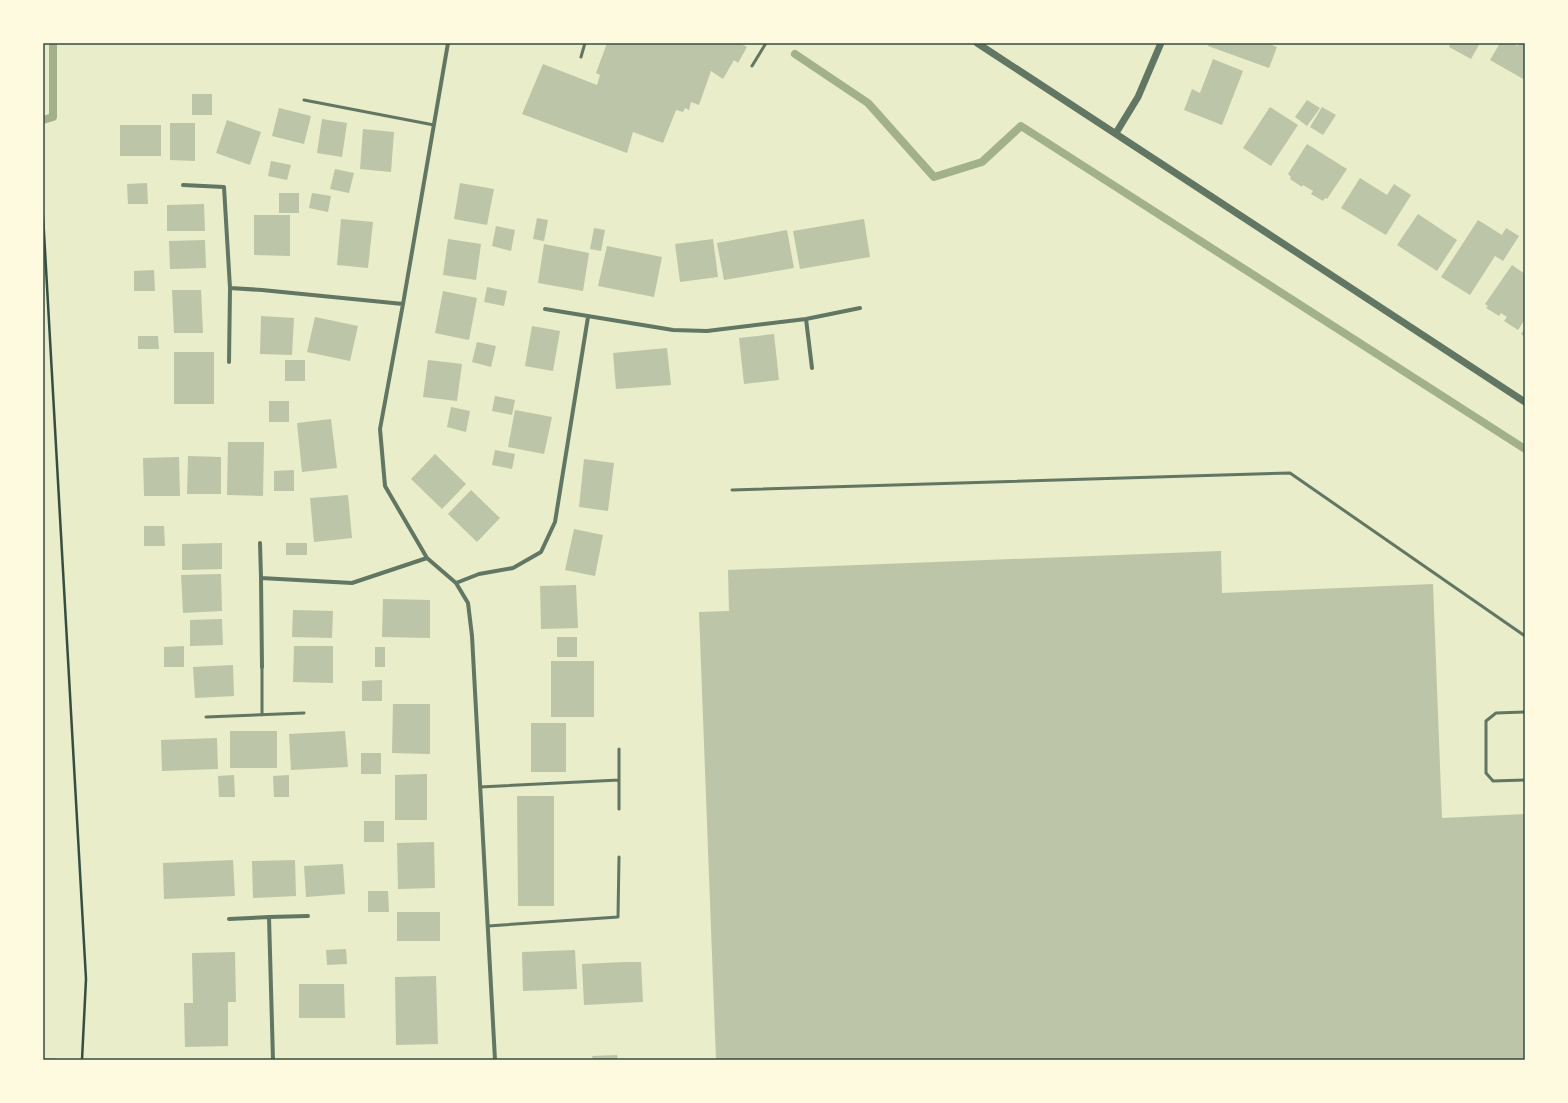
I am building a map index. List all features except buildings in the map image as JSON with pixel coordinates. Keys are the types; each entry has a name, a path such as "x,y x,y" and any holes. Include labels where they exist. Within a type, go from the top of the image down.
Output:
{"street":[{"path":"448,43 380,429 385,486 427,558 456,583 468,603 472,636 494,1060"},
{"path":"976,43 1525,402"},
{"path":"1116,134 1138,97 1161,43"},
{"path":"183,185 224,187 230,288 229,362"},
{"path":"230,288 403,304"},
{"path":"545,309 673,330 707,331 806,319 860,308"},
{"path":"456,583 479,574 513,568 541,552 554,522 588,317"},
{"path":"806,319 812,368"},
{"path":"260,542 262,667"},
{"path":"261,578 352,582 427,558"},
{"path":"229,919 308,916"},
{"path":"269,917 273,1060"}],"lane":[{"path":"581,57 585,43"},
{"path":"752,66 766,43"},
{"path":"304,100 434,125"},
{"path":"732,490 1290,473 1525,636"},
{"path":"262,667 262,715"},
{"path":"1525,712 1496,713 1486,721 1486,773 1493,781 1525,780"},
{"path":"206,716 304,713"},
{"path":"619,749 619,809"},
{"path":"480,787 619,780"},
{"path":"488,926 618,917 620,857"}],"path":[{"path":"43,215 86,979 82,1060"},
{"path":"43,1060 55,1060"}],"waterway":[{"path":"43,120 53,117 53,43"},
{"path":"795,54 868,103 934,177 982,162 1021,126 1525,449"}]}
